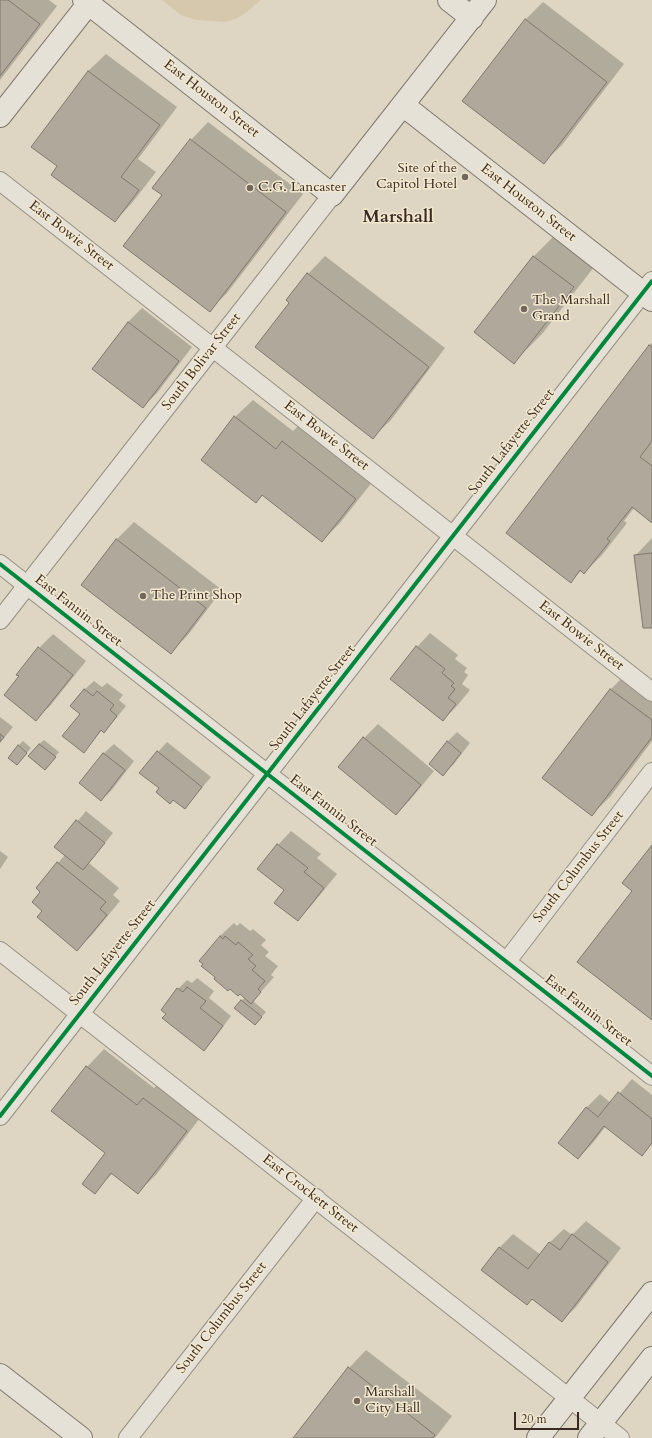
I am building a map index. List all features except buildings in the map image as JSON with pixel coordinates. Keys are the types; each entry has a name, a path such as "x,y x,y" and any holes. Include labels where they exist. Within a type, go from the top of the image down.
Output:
{"main road":[{"path":"449,0 472,18"},
{"name":"South Bolivar Street","path":"332,195 485,0"},
{"path":"0,116 86,2"},
{"name":"East Houston Street","path":"86,2 332,195"},
{"name":"East Houston Street","path":"403,105 649,292"},
{"path":"538,1438 652,1293"},
{"path":"595,1430 652,1358"},
{"path":"0,1375 81,1438"}],"street":[{"name":"East Bowie Street","path":"0,180 652,692"},
{"name":"South Bolivar Street","path":"0,620 332,195"},
{"name":"South Lafayette Street","path":"0,1116 453,536 649,292"},
{"name":"East Fannin Street","path":"0,564 652,1076"},
{"name":"South Columbus Street","path":"506,961 652,772"},
{"name":"East Crockett Street","path":"0,951 569,1397 595,1430 620,1438"},
{"name":"South Columbus Street","path":"128,1438 316,1198"}],"shaded area":[{"path":"162,0 261,0 236,19 225,22 196,20 181,15"}],"cycle path":[{"path":"0,1116 652,281"},
{"path":"0,564 652,1076"}],"place":[{"name":"Site of the Capitol Hotel","path":"465,177"},
{"name":"C.G. Lancaster","path":"250,188"},
{"name":"The Marshall Grand","path":"524,309"},
{"name":"The Print Shop","path":"143,596"},
{"name":"Marshall City Hall","path":"357,1401"}],"district":[{"name":"Marshall","path":"398,218"}]}
